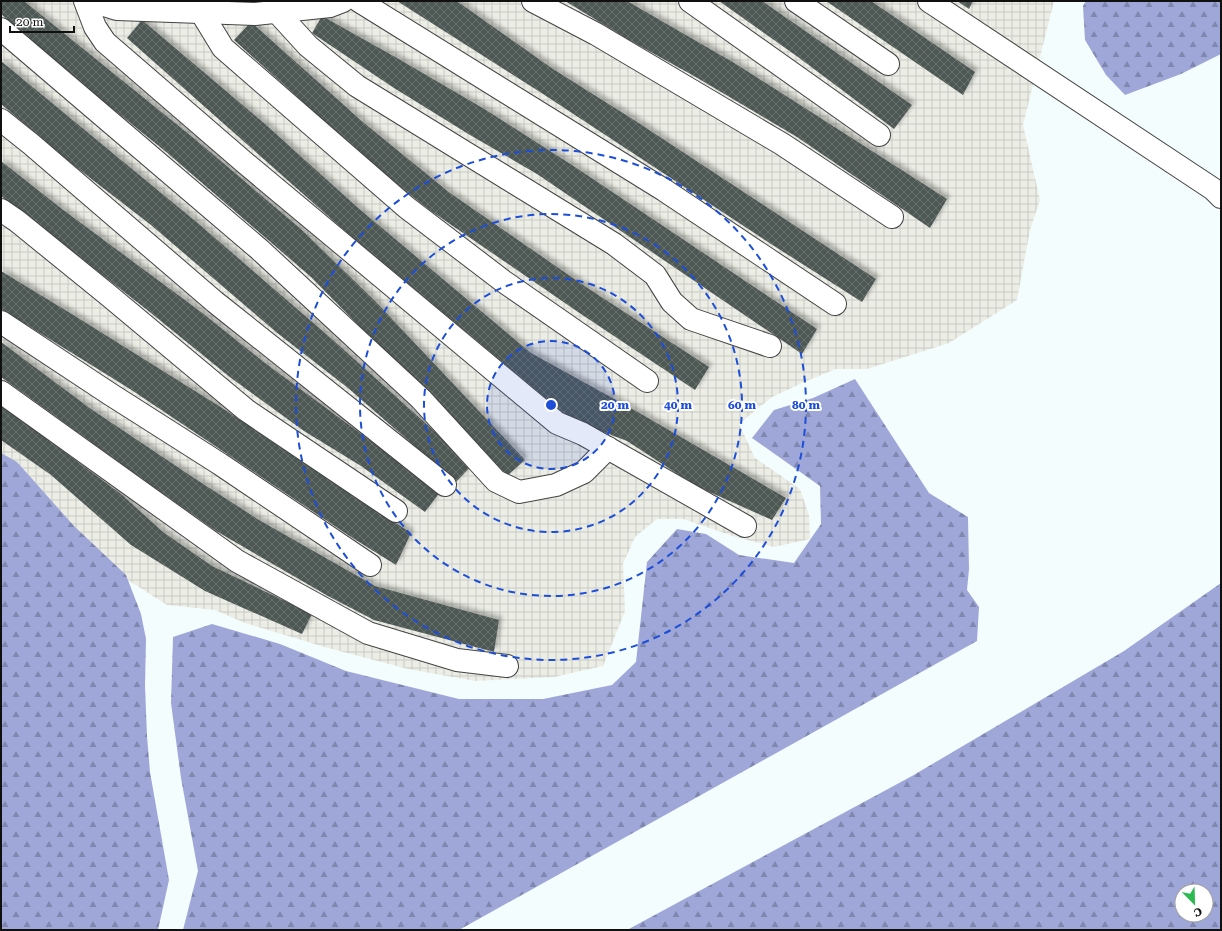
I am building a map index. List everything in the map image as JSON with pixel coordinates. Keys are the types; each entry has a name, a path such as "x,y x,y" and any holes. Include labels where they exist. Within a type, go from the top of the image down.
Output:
{"street":[{"path":"85,1 95,27 105,42 238,156 557,423 583,434 745,526"},
{"path":"91,1 117,8 196,7 255,14 330,6 343,1"},
{"path":"359,1 664,190 836,304"},
{"path":"532,1 596,34 782,144 892,217"},
{"path":"690,1 879,135"},
{"path":"796,1 888,64"},
{"path":"929,1 1213,188 1221,197"},
{"path":"196,7 223,48 406,207 503,281 647,380"},
{"path":"277,12 308,46 357,86 614,244 655,275 672,302 691,319 770,346"},
{"path":"1,28 259,249 421,399 496,481 519,492 556,485 584,472 608,448"},
{"path":"1,120 37,149 215,302 445,485"},
{"path":"1,210 18,221 246,410 396,511"},
{"path":"1,322 220,464 370,565"},
{"path":"1,392 238,561 368,633 456,660 507,666"}],"shaded area":[{"path":"1,1 1054,1 1023,125 1040,200 1030,230 1017,300 949,343 867,369 836,369 804,382 772,397 739,424 755,458 800,489 809,515 810,539 774,547 736,537 683,519 657,519 635,537 623,564 625,611 603,666 554,677 475,681 408,669 328,648 245,623 215,610 167,605 20,511 1,489"}],"green space":[{"path":"1086,1 1221,1 1221,54 1181,74 1125,95 1106,75 1085,40 1083,6"},
{"path":"855,379 929,493 968,517 969,569 967,590 979,607 977,641 459,930 183,930 198,871 181,778 171,703 173,637 212,624 280,644 346,671 459,699 543,699 612,685 636,662 647,562 677,529 706,534 739,555 794,563 821,524 820,486 752,438 774,410 813,398"},
{"path":"1,453 17,462 74,526 126,575 141,614 146,639 145,686 150,772 169,880 158,930 1,930"},
{"path":"1221,583 1221,930 627,930 912,776 1124,651"}],"building":[{"path":"1,1 24,1 196,140 302,230 376,302 525,460 507,476 311,277 165,151 103,101 1,14"},
{"path":"397,1 456,1 461,4 553,69 634,120 876,279 862,302 540,92"},
{"path":"565,1 627,1 736,64 947,199 930,228 797,137 694,76 629,40"},
{"path":"719,1 762,1 912,105 894,129 798,57"},
{"path":"826,1 871,1 975,72 963,95"},
{"path":"957,1 973,1 969,9"},
{"path":"322,16 486,110 575,167 817,329 802,354 537,174 394,88 312,33"},
{"path":"142,20 265,124 357,207 531,353 636,411 786,498 772,520 696,486 627,441 572,420 354,239 127,38"},
{"path":"251,22 364,123 450,193 586,287 709,367 695,390 431,211 377,169 234,40"},
{"path":"1,61 200,225 333,340 472,465 456,482 348,388 276,332 151,225 72,164 1,104"},
{"path":"1,161 62,209 201,312 265,363 440,492 425,512 361,466 304,431 231,378 146,309 1,196"},
{"path":"1,271 219,406 411,533 396,565 351,537 130,389 1,309"},
{"path":"1,342 91,409 194,478 259,520 375,586 499,620 494,652 374,620 328,596 216,531 1,377"},
{"path":"1,405 121,494 163,532 212,566 312,614 302,634 205,591 131,545 51,475 1,440"}]}
